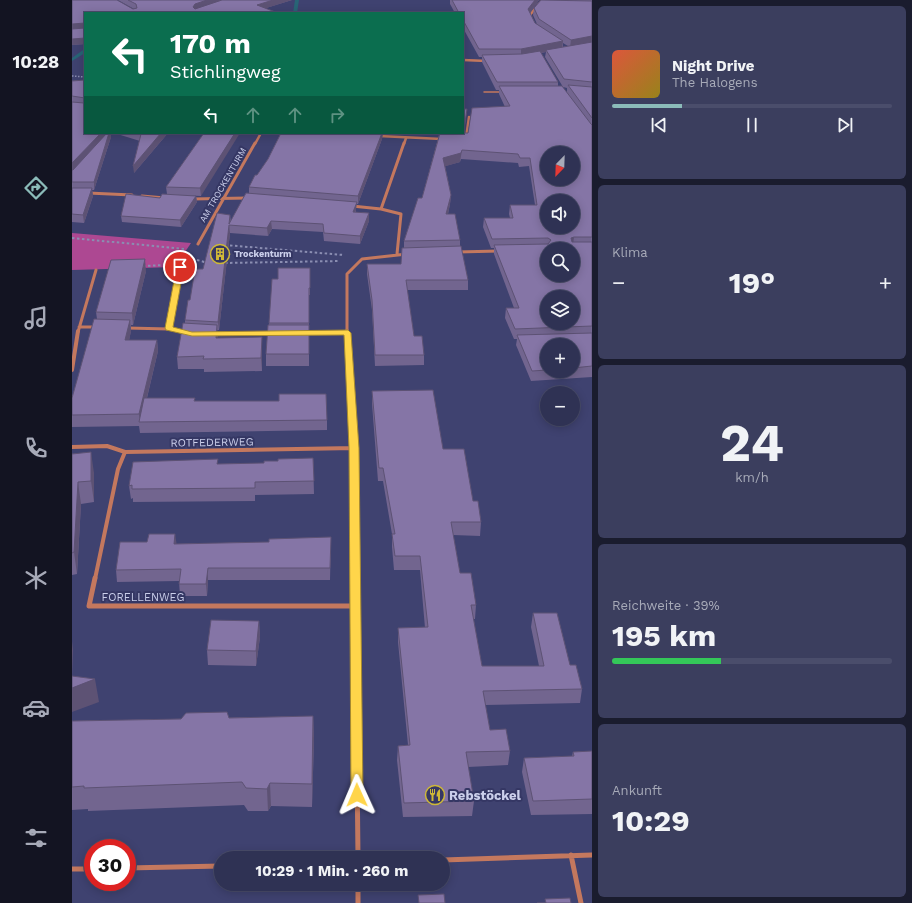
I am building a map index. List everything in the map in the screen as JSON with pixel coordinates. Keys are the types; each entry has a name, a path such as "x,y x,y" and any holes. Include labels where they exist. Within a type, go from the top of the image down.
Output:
{"street":[{"path":"533,22 530,15 542,0"},
{"path":"464,60 494,61"},
{"path":"458,139 466,139 469,117"},
{"name":"AM TROCKENTURM","path":"198,244 260,134"},
{"path":"377,136 444,139"},
{"path":"380,209 406,138"},
{"path":"86,193 169,198"},
{"path":"184,199 253,198"},
{"path":"349,206 380,209 401,214 397,254"},
{"path":"452,252 508,251"},
{"path":"358,851 354,606 354,448 348,333 347,274 362,259 397,254 413,254"},
{"path":"169,328 180,267"},
{"path":"72,370 79,327 96,270"},
{"path":"79,327 102,328"},
{"path":"124,328 169,328 192,334"},
{"path":"208,334 278,333"},
{"path":"301,333 348,333"},
{"name":"ROTFEDERWEG","path":"72,447 107,446 125,452 354,448"},
{"name":"FORELLENWEG","path":"125,452 118,469 89,606 354,606"},
{"path":"571,855 581,903"},
{"path":"450,860 592,855"},
{"path":"136,868 214,866"},
{"path":"72,869 84,869"},
{"path":"358,891 358,903"}],"lane":[{"path":"538,4 546,4"},
{"path":"484,92 507,92"}],"path":[{"path":"72,76 84,76"},
{"path":"72,238 186,249"},
{"path":"223,245 342,255"},
{"path":"194,258 210,263"},
{"path":"225,263 347,261 362,259"},
{"path":"196,263 203,262"},
{"path":"137,267 168,265"}],"shaded area":[{"path":"72,233 191,243 175,267 72,270"}],"building":[{"path":"72,0 117,0 133,9 137,8 136,4 128,0 207,0 195,4 193,7 195,9 222,0 273,0 257,5 275,12 84,12 84,23 72,24"},
{"path":"452,0 535,0 528,9 535,23 563,41 521,49 479,49 464,22 464,12 458,12"},
{"path":"541,0 592,1 592,36 571,40 539,19 534,8"},
{"path":"84,28 84,38 72,39 72,29"},
{"path":"592,42 592,82 564,79 546,50"},
{"path":"540,51 558,82 497,82 482,55 522,54"},
{"path":"84,80 84,98 72,96 72,81"},
{"path":"568,85 592,87 592,118"},
{"path":"499,86 562,86 592,125 592,237 574,237 571,238 572,242 550,242 551,240 548,238 492,239 484,218 513,218 510,205 537,205 530,158 520,158 518,154 462,150 461,153 443,158 451,195 446,214 455,214 460,240 404,241 418,198 422,198 440,134 468,133 472,108 510,106"},
{"path":"72,102 84,103 84,134 100,134 72,163"},
{"path":"464,109 467,109 464,129"},
{"path":"106,134 109,134 94,182 72,182 73,170"},
{"path":"141,134 160,134 133,166"},
{"path":"203,134 234,134 200,188 166,187"},
{"path":"280,134 382,134 358,196 249,187 255,175 257,175 268,159"},
{"path":"72,188 92,188 83,215 72,214"},
{"path":"246,193 357,202 353,212 369,213 360,236 324,233 323,224 271,221 267,228 229,225 218,322 185,320 195,269 203,269 217,213 230,215 229,224"},
{"path":"126,194 160,198 162,194 196,196 180,220 121,216"},
{"path":"580,242 592,242 592,326 580,326 580,290 540,290 540,328 515,329 506,308 519,308 494,245 540,244 540,282 580,282"},
{"path":"461,246 468,280 406,280 414,336 422,336 424,355 375,355 372,300 367,264 401,264 402,248"},
{"path":"145,259 132,313 96,312 111,260"},
{"path":"278,268 310,268 309,323 269,323 272,279 278,279"},
{"path":"94,319 130,320 125,340 157,340 139,414 72,415 72,398"},
{"path":"183,323 217,325 216,338 262,337 261,358 203,359 204,356 177,357"},
{"path":"268,325 309,325 309,354 266,354"},
{"path":"592,333 592,366 580,367 580,338 540,338 540,370 532,371 517,335"},
{"path":"433,390 443,449 464,449 473,501 478,501 481,522 451,522 460,573 471,573 476,605 471,605 482,666 544,666 533,613 557,613 570,665 576,665 582,689 483,691 490,730 506,729 510,751 466,752 474,801 404,803 398,746 410,745 398,628 428,627 420,556 395,556 392,534 395,534 383,468 379,468 372,391"},
{"path":"279,394 326,394 327,420 139,422 144,398 195,398 194,401 279,401"},
{"path":"91,452 91,481 78,482 74,552 72,553 72,454"},
{"path":"313,458 314,481 255,482 255,488 132,489 132,485 129,486 133,462 218,459 217,464 264,463 264,461 278,461 278,459"},
{"path":"149,534 175,534 174,544 269,542 269,539 331,537 330,568 208,568 206,584 179,584 181,569 116,570 120,542 147,542"},
{"path":"211,620 259,621 256,651 207,650"},
{"path":"72,676 95,679 72,688"},
{"path":"227,712 229,718 313,716 312,784 270,783 267,789 246,788 242,782 84,788 84,786 72,787 72,721 181,719 186,713"},
{"path":"592,751 592,799 533,801 524,758 574,756 573,752"},
{"path":"444,894 445,903 419,903 418,895"},
{"path":"570,898 571,903 546,903 545,899"}],"waterway":[{"path":"295,12 297,0"},
{"path":"72,60 84,52"}],"place":[{"name":"Trockenturm","path":"220,254"},
{"name":"Rebstöckel","path":"435,795"}],"route":[{"path":"180,267 169,328 192,334 348,333 354,448 354,606 357,795"}]}
